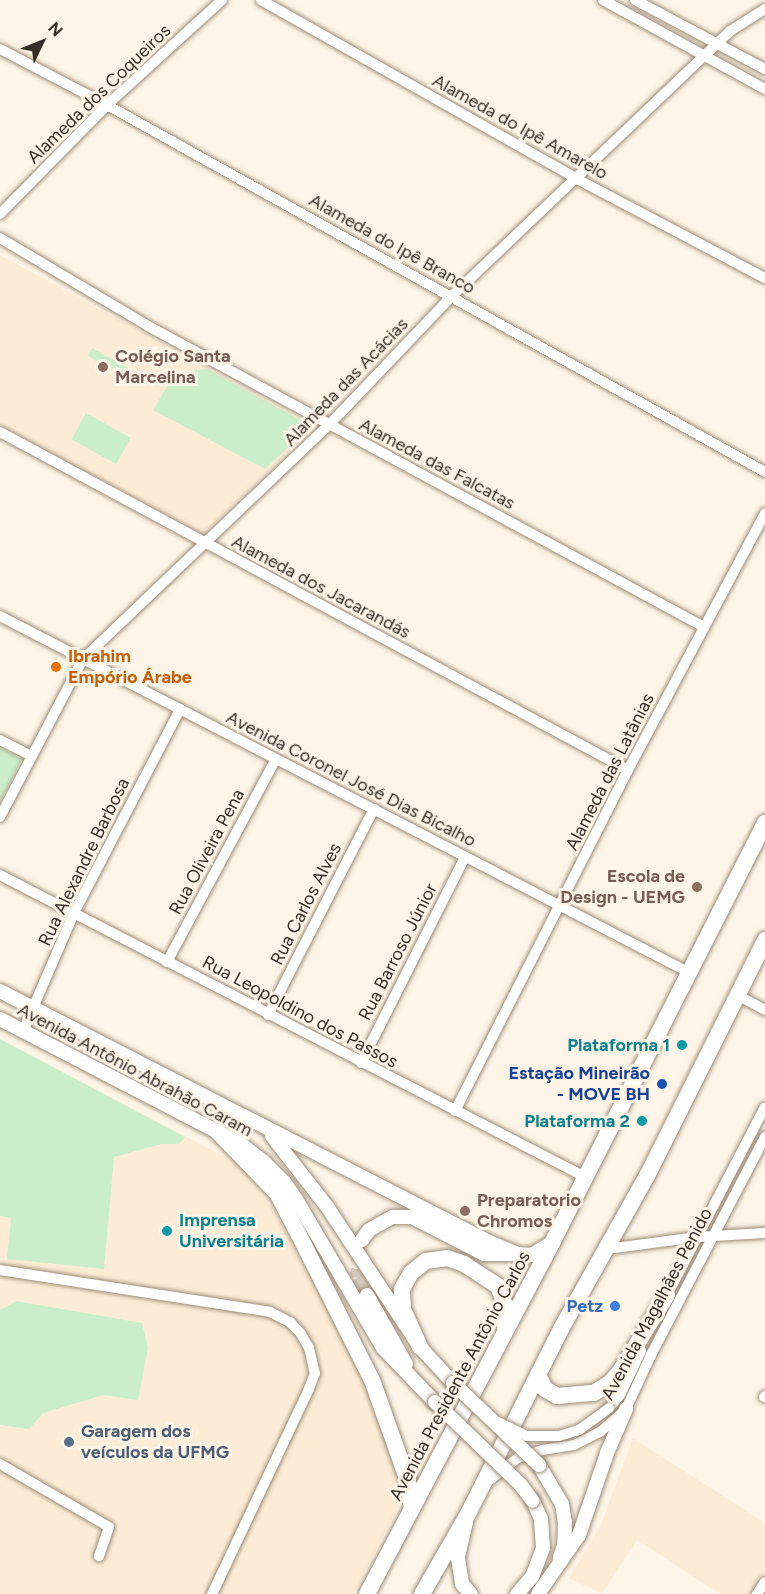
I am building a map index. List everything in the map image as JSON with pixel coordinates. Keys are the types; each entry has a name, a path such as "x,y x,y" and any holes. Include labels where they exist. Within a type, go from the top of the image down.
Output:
{"highway":[{"name":"Avenida Presidente Antônio Carlos","path":"367,1594 504,1330 552,1243 765,823"},
{"path":"422,1594 484,1484 561,1329 607,1249 765,940"},
{"path":"218,1132 277,1193 299,1235 372,1380 408,1481 412,1509"},
{"path":"420,1347 403,1309 402,1289 411,1273 426,1261 447,1258 464,1264 498,1286 507,1307 504,1330"},
{"path":"538,1375 545,1389 557,1396 594,1394 611,1382 621,1370 667,1295"}],"main road":[{"name":"Avenida Antônio Abrahão Caram","path":"0,991 452,1224 518,1254"},
{"name":"Avenida Antônio Abrahão Caram","path":"0,1019 241,1144 284,1182 383,1348 420,1386"},
{"name":"Avenida Antônio Abrahão Caram","path":"254,1122 277,1140 328,1208 420,1347 453,1383 539,1465 562,1504 565,1522 564,1546 553,1572"},
{"path":"362,1240 369,1230 392,1217 412,1217 484,1254 531,1255 552,1243"},
{"path":"367,1295 420,1386 514,1478 533,1501 541,1519 543,1548 532,1577 517,1594"},
{"path":"538,1594 579,1535 607,1453 626,1409"},
{"path":"468,1514 458,1558 462,1584 471,1594"}],"street":[{"name":"Alameda dos Coqueiros","path":"0,214 108,105 222,0"},
{"name":"Alameda do Ipê Amarelo","path":"261,0 577,179 765,278"},
{"path":"603,0 765,88"},
{"path":"635,0 765,69"},
{"name":"Alameda das Acácias","path":"0,817 84,659 330,424 452,296 577,179 704,55 737,26 765,9"},
{"name":"Alameda do Ipê Branco","path":"0,49 108,105 765,472"},
{"name":"Alameda das Falcatas","path":"0,238 148,326 704,627"},
{"name":"Alameda dos Jacarandás","path":"0,432 628,770"},
{"name":"Alameda das Latânias","path":"455,1112 628,770 765,513"},
{"name":"Avenida Coronel José Dias Bicalho","path":"0,616 688,972"},
{"name":"Rua Alexandre Barbosa","path":"23,1031 74,913 180,710"},
{"path":"0,740 31,756"},
{"name":"Rua Oliveira Pena","path":"167,962 276,759"},
{"name":"Rua Carlos Alves","path":"268,1015 374,809"},
{"name":"Rua Barroso Júnior","path":"361,1063 465,857"},
{"name":"Rua Leopoldino dos Passos","path":"0,875 455,1112 585,1177"},
{"path":"737,995 765,1010"},
{"name":"Avenida Magalhães Penido","path":"490,1419 526,1436 559,1436 579,1430 609,1408 620,1395 667,1295 765,1107"},
{"name":"Avenida Magalhães Penido","path":"484,1484 518,1458 542,1450 574,1445 600,1432 626,1409 651,1355 765,1137"},
{"path":"607,1249 697,1237 765,1233"},
{"path":"0,1270 270,1312 290,1322 301,1334 309,1348 315,1373 212,1594"},
{"path":"0,1464 109,1527 99,1556"},
{"path":"757,1594 765,1581"}],"shaded area":[{"name":"Colégio Santa Marcelina","path":"0,255 315,426 203,534 0,425"},
{"path":"0,1039 240,1165 277,1215 355,1361 395,1452 407,1489 353,1594 0,1594"},
{"path":"633,1438 765,1523 765,1577 754,1594 720,1594 637,1540 602,1594 569,1578 600,1527"}],"green space":[{"path":"92,348 130,369 125,377 88,356"},
{"path":"207,369 311,426 265,469 153,410 175,373"},
{"path":"86,413 131,438 116,464 71,439"},
{"path":"0,748 22,759 0,802"},
{"path":"0,1039 185,1137 179,1144 162,1144 114,1157 104,1269 7,1259 11,1218 0,1216"},
{"path":"16,1301 142,1323 148,1347 138,1400 103,1395 43,1413 29,1429 0,1425 0,1310"}],"tunnel":[{"path":"360,1248 357,1278 367,1295"}],"place":[{"name":"Colégio Santa Marcelina","path":"103,367"},
{"name":"Ibrahim Empório Árabe","path":"56,667"},
{"name":"Escola de Design - UEMG","path":"697,887"},
{"name":"Plataforma 1","path":"682,1045"},
{"name":"Estação Mineirão - MOVE BH","path":"662,1084"},
{"name":"Plataforma 2","path":"642,1121"},
{"name":"Preparatorio Chromos","path":"465,1211"},
{"name":"Imprensa Universitária","path":"167,1231"},
{"name":"Petz","path":"615,1306"},
{"name":"Garagem dos veículos da UFMG","path":"69,1442"}]}
